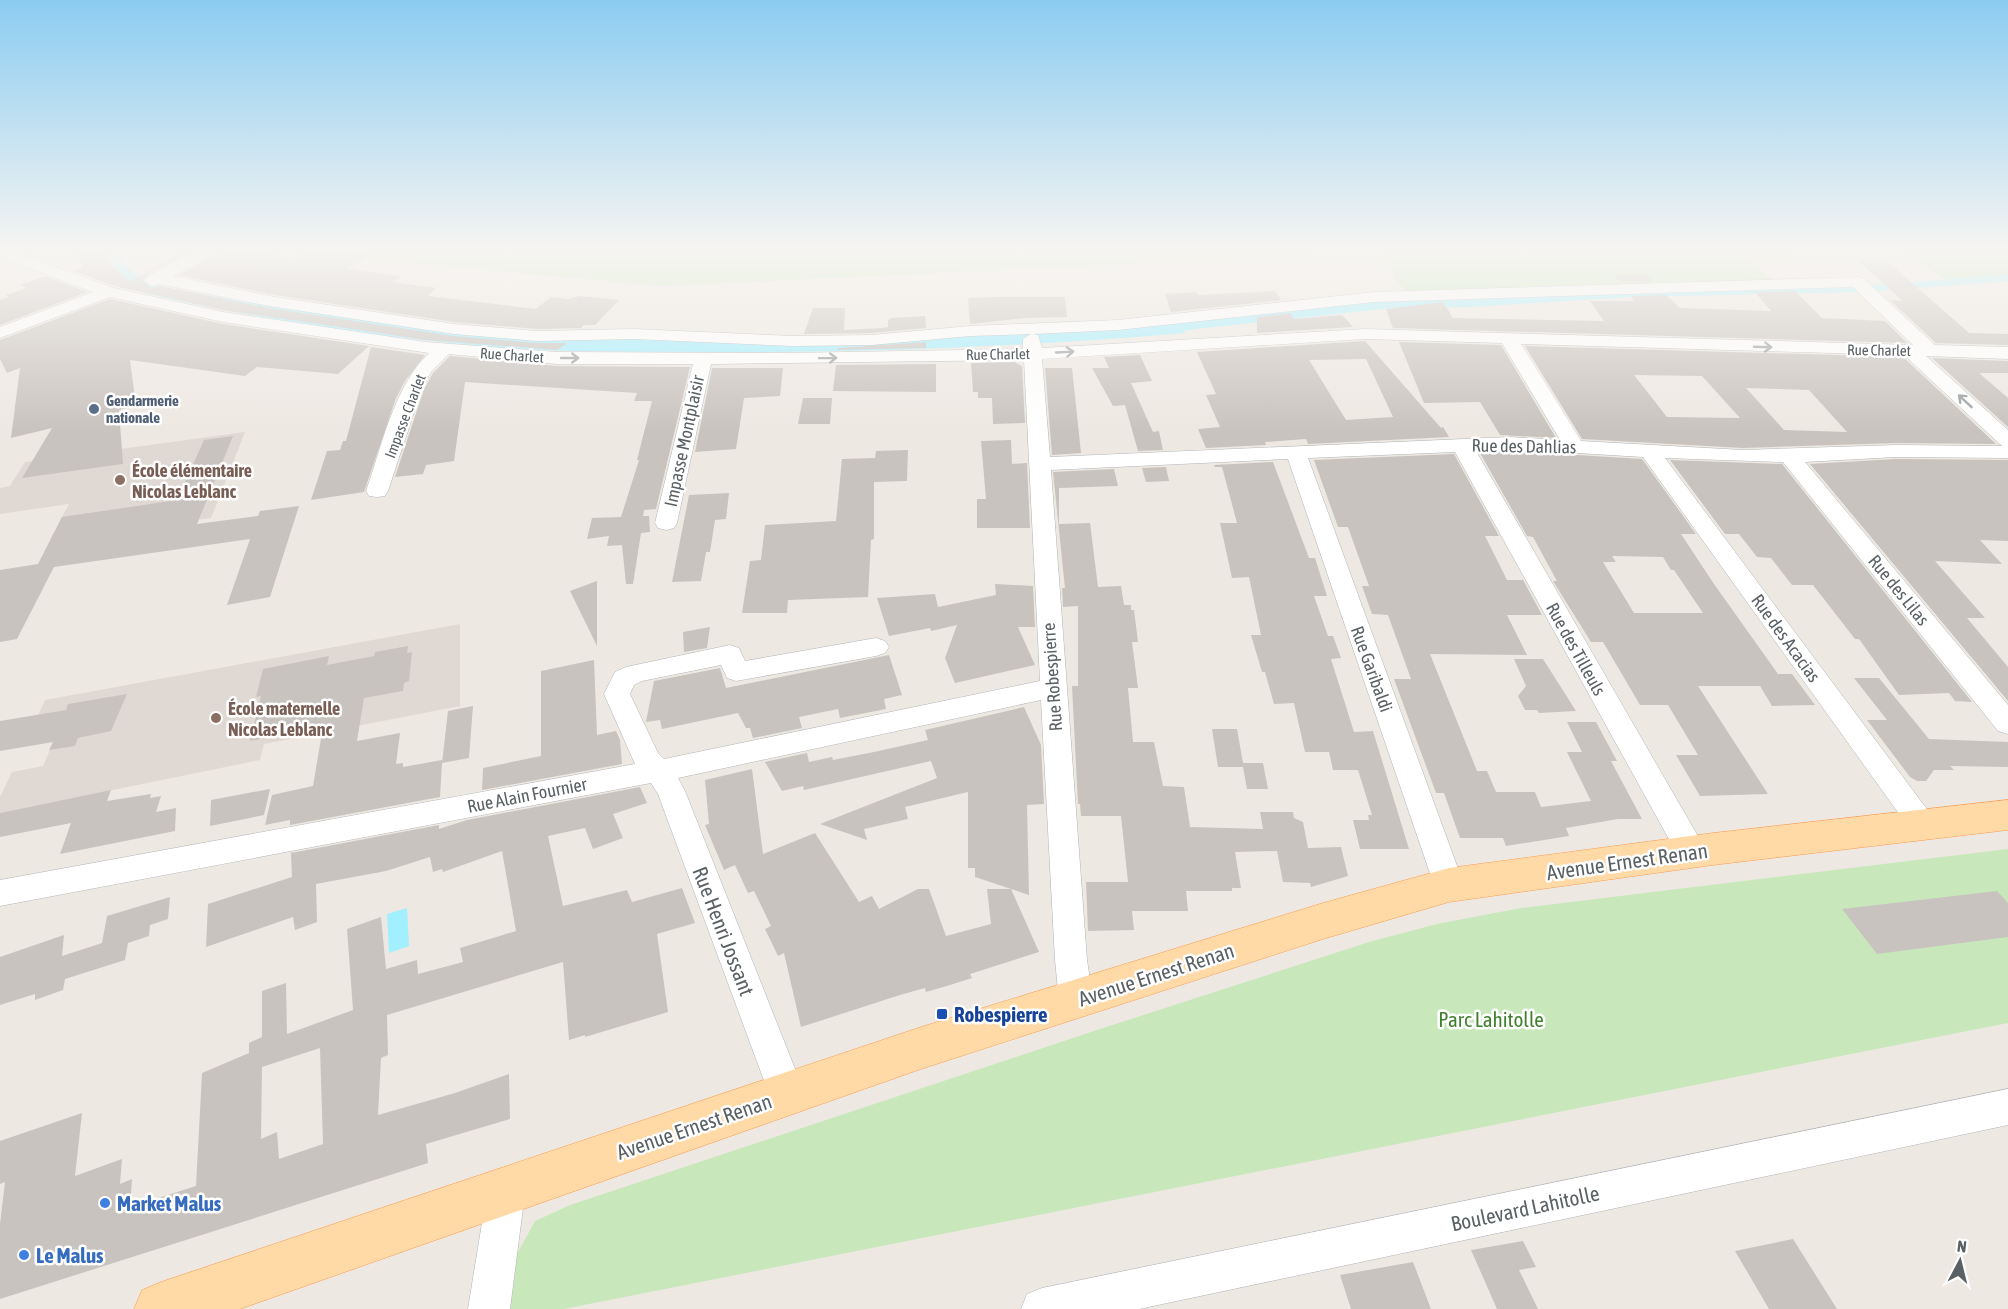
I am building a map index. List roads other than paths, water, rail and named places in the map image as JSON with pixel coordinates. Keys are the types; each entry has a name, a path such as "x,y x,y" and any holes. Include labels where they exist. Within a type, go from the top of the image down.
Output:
{"main road":[{"name":"Avenue Ernest Renan","path":"161,1309 921,1048 1323,921 1449,885 1692,852 2008,815"}],"street":[{"path":"0,333 66,310"},
{"name":"Rue Charlet","path":"194,310 223,317 444,349 557,358 702,359 791,349 1032,340 1365,334 2008,354"},
{"path":"329,310 454,329 537,336 634,334 791,349 970,331 1032,340 1118,325 1254,310"},
{"path":"1887,310 1930,351"},
{"path":"1508,338 1575,447"},
{"name":"Rue Robespierre","path":"1032,340 1052,688 1071,960 1076,1000"},
{"name":"Impasse Charlet","path":"377,491 412,388 423,369 444,349"},
{"path":"1910,351 2008,441"},
{"name":"Impasse Montplaisir","path":"666,523 702,359"},
{"name":"Rue des Dahlias","path":"1040,464 1510,443 1789,456 1896,451 2008,452"},
{"name":"Rue des Tilleuls","path":"1462,445 1692,852"},
{"name":"Rue des Acacias","path":"1649,451 1922,824"},
{"name":"Rue Garibaldi","path":"1296,453 1449,885"},
{"name":"Rue des Lilas","path":"1789,456 2008,724"},
{"name":"Rue Henri Jossant","path":"787,1094 670,791 658,770 647,760 617,694 624,679 635,673 730,654 736,672 876,647"},
{"name":"Rue Alain Fournier","path":"0,893 658,770 1052,688"},
{"name":"Boulevard Lahitolle","path":"1042,1309 2008,1107"},
{"path":"489,1309 506,1192"}],"water":[{"path":"225,310 298,310 449,333 800,344 1253,310 1372,310 1195,329 1184,331 1185,333 1069,342 894,350 778,352 521,349 427,341 333,329"},
{"path":"407,908 409,946 389,953 387,914"}],"place":[{"name":"Gendarmerie nationale","path":"94,409"},
{"name":"École élémentaire Nicolas Leblanc","path":"120,480"},
{"name":"École maternelle Nicolas Leblanc","path":"216,718"},
{"name":"Robespierre","path":"942,1014"},
{"name":"Market Malus","path":"105,1203"},
{"name":"Le Malus","path":"24,1255"}],"park label":[{"name":"Parc Lahitolle","path":"1491,1019"}]}
